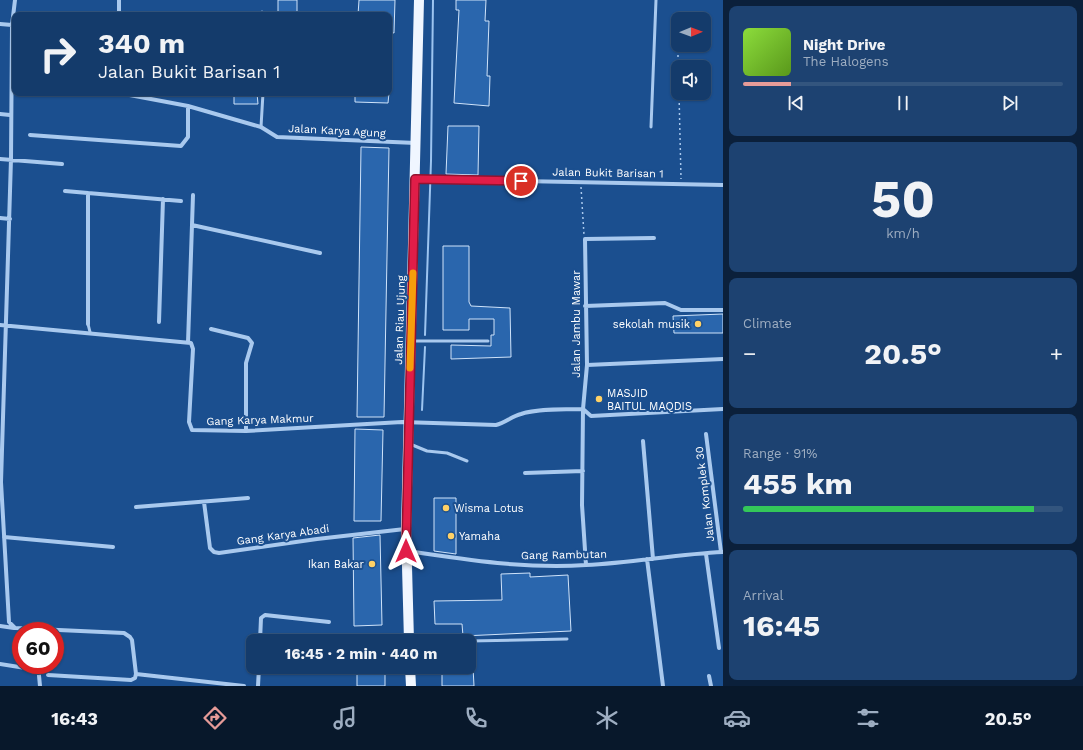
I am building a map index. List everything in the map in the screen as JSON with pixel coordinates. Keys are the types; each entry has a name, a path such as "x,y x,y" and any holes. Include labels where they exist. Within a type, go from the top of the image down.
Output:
{"main road":[{"name":"Jalan Riau Ujung","path":"409,634 406,529 411,341 418,180 416,143 419,0"},
{"path":"410,674 411,686"}],"street":[{"path":"14,12 15,0"},
{"path":"119,0 119,12"},
{"path":"0,24 12,27"},
{"path":"12,89 10,115 11,159 7,326 0,482 9,622 12,625"},
{"name":"Jalan Karya Agung","path":"136,96 188,106 261,127 277,137 416,143"},
{"path":"30,135 181,146 188,137 188,106"},
{"path":"0,114 10,115"},
{"path":"0,159 62,164"},
{"name":"Jalan Bukit Barisan 1","path":"418,180 723,185"},
{"path":"66,191 181,200"},
{"path":"88,193 88,324"},
{"path":"0,325 90,332 188,343 193,195"},
{"path":"159,322 163,199"},
{"path":"0,218 10,219"},
{"path":"192,225 320,253"},
{"path":"585,239 654,238"},
{"name":"Jalan Jambu Mawar","path":"585,239 587,366 583,409 582,505 586,565"},
{"path":"585,306 664,303 681,310 723,310"},
{"path":"211,329 248,338 252,343 246,363 246,432"},
{"name":"Gang Karya Makmur","path":"188,343 191,343 193,349 189,422 192,430 246,432 409,423"},
{"path":"587,366 723,359"},
{"path":"409,423 496,426 504,423 514,416 529,412 583,409 591,416 723,409"},
{"name":"Jalan Komplek 30","path":"706,434 722,552"},
{"path":"643,441 653,559"},
{"path":"525,473 583,471"},
{"path":"136,508 248,498"},
{"name":"Gang Karya Abadi","path":"204,502 210,548 214,552 219,553 317,539 406,529"},
{"path":"4,537 113,547"},
{"name":"Gang Rambutan","path":"406,551 499,564 526,566 586,565 722,552"},
{"path":"706,554 719,648"},
{"path":"647,559 663,686"},
{"path":"260,634 261,618 265,615 329,622"},
{"path":"0,626 12,628"},
{"path":"64,631 124,633 130,636 132,640 135,676"},
{"path":"0,664 12,665"},
{"path":"39,674 40,686"},
{"path":"258,686 259,674"},
{"path":"48,675 131,680 135,676 244,686"},
{"path":"709,676 711,686"}],"lane":[{"path":"651,127 656,0"},
{"path":"261,127 263,96"},
{"path":"88,324 90,332"},
{"path":"411,341 488,340"},
{"path":"408,444 427,451 447,453 467,461"},
{"path":"476,641 568,639"}],"path":[{"path":"678,54 678,60"},
{"path":"679,100 681,184"},
{"path":"581,182 585,239"}],"building":[{"path":"278,0 297,0 297,12 278,12"},
{"path":"359,0 395,0 394,33 392,33 392,12 358,12"},
{"path":"456,0 486,0 485,21 489,21 487,76 490,76 489,106 454,103 459,10 456,10"},
{"path":"234,96 257,96 258,104 234,104"},
{"path":"355,96 389,96 388,103 355,102"},
{"path":"448,126 479,126 478,175 446,174"},
{"path":"361,147 389,148 384,417 357,417"},
{"path":"443,246 469,246 469,302 471,306 510,308 511,357 451,359 451,345 491,346 491,335 494,335 494,319 469,319 469,330 443,330"},
{"name":"sekolah musik","path":"723,314 723,333 674,333 673,316"},
{"path":"355,429 383,430 381,521 354,521"},
{"path":"434,498 456,498 456,554 434,551"},
{"path":"380,535 382,625 354,626 353,538"},
{"path":"530,573 530,577 568,575 571,631 476,635 476,634 463,634 462,624 435,624 434,601 502,600 501,574"},
{"path":"357,674 385,674 385,686 357,686"},
{"path":"442,674 473,674 474,686 442,686"}],"waterway":[{"path":"425,335 431,161 433,0"},
{"path":"422,410 425,347"}],"slow traffic":[{"path":"410,368 413,273"}],"place":[{"name":"sekolah musik","path":"698,324"},
{"name":"MASJID BAITUL MAQDIS","path":"599,399"},
{"name":"Wisma Lotus","path":"446,508"},
{"name":"Yamaha","path":"451,536"},
{"name":"Ikan Bakar","path":"372,564"}],"route":[{"path":"406,551 415,179 521,181"}]}
